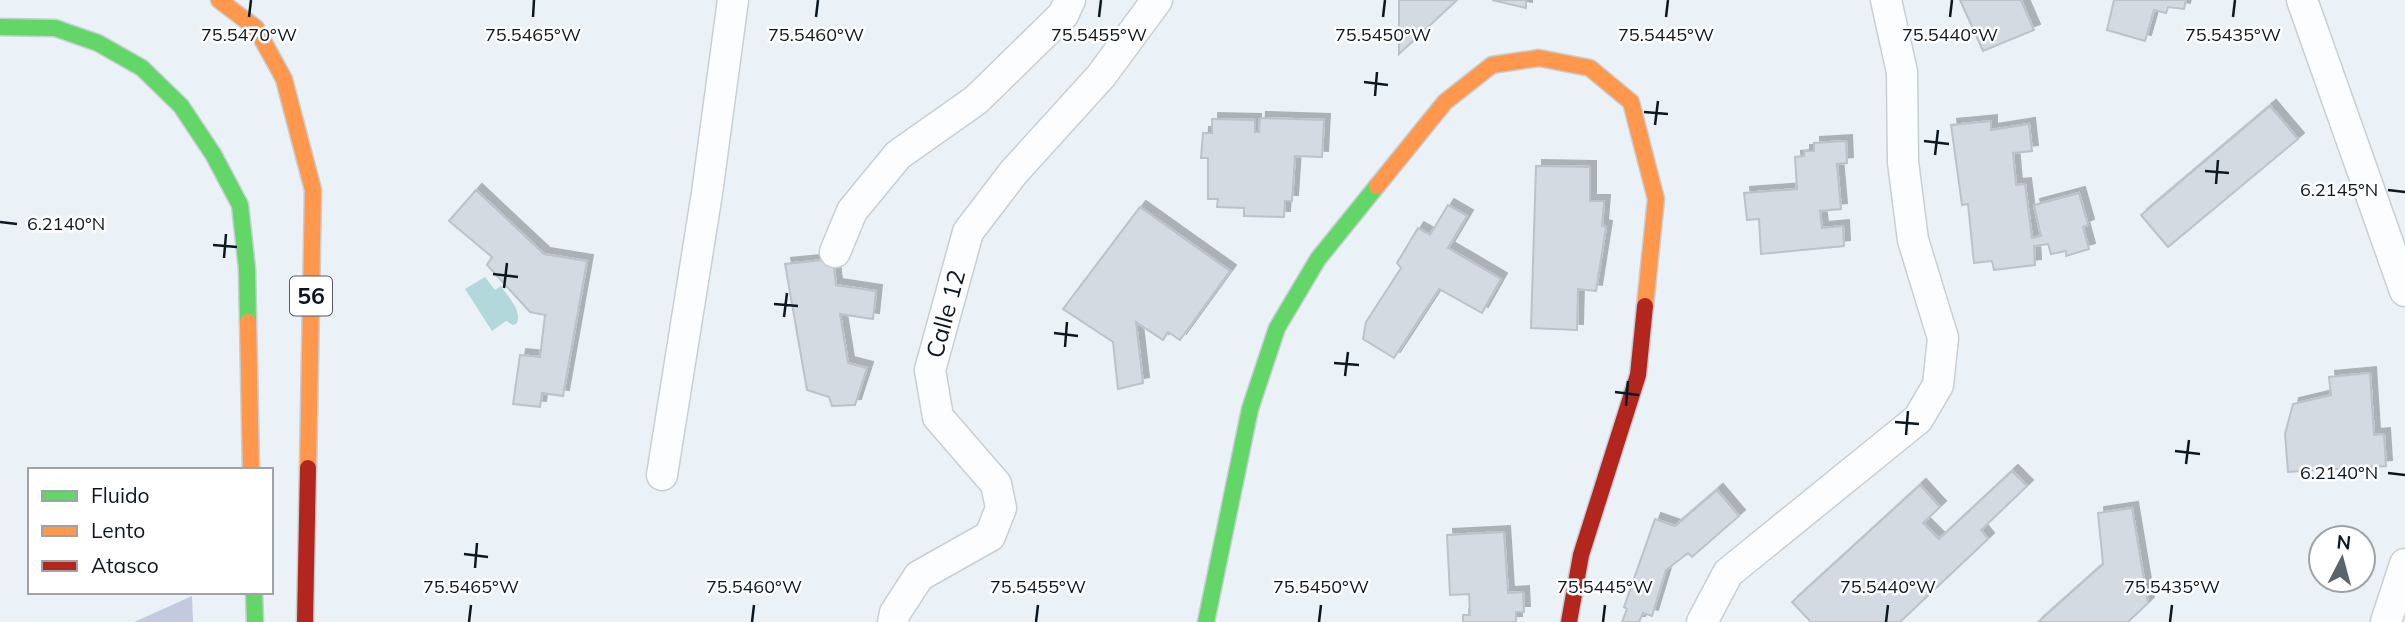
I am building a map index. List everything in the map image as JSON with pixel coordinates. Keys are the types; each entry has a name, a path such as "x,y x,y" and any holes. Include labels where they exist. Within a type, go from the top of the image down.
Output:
{"street":[{"name":"56","path":"219,0 256,28 285,79 313,190 305,622"},
{"path":"662,475 707,193 733,0"},
{"path":"835,252 852,211 898,155 976,100 1063,15 1070,0"},
{"name":"Calle 12","path":"893,622 895,613 919,576 990,536 1001,508 996,484 938,417 930,370 968,232 1013,173 1101,76 1157,0"},
{"path":"1702,622 1728,573 1918,419 1938,385 1943,338 1913,240 1903,162 1902,72 1886,0"},
{"path":"2302,0 2405,291"},
{"path":"0,27 55,27 98,43 142,68 181,106 213,153 240,205 247,269 251,468"},
{"path":"1206,622 1251,409 1276,328 1318,259 1445,102 1492,65 1539,58 1590,68 1631,102 1656,199 1639,375 1581,555 1569,622"},
{"path":"2386,622 2405,564"},
{"path":"254,594 255,622"}],"shaded area":[{"path":"485,277 495,290 501,286 516,308 517,323 513,325 506,321 492,331 465,289"},
{"path":"192,596 193,622 134,622"}],"building":[{"path":"1399,0 1457,0 1399,54"},
{"path":"1492,0 1526,0 1526,8"},
{"path":"1960,0 2021,0 2034,30 1983,51"},
{"path":"2114,0 2186,0 2184,9 2168,7 2166,13 2154,10 2145,41 2107,30"},
{"path":"2270,106 2298,139 2168,247 2141,215"},
{"path":"1260,118 1324,120 1322,157 1295,156 1292,201 1285,201 1284,217 1244,216 1244,208 1217,207 1218,199 1208,199 1208,158 1201,158 1203,133 1212,133 1212,119 1255,120 1255,132 1259,132"},
{"path":"1991,121 1991,130 2029,124 2032,151 2013,153 2016,185 2025,184 2032,238 2041,236 2034,205 2079,193 2088,225 2083,227 2089,249 2066,256 2066,251 2051,254 2048,244 2034,246 2035,265 1994,270 1992,261 1974,263 1968,204 1962,205 1951,125"},
{"path":"1846,141 1847,163 1837,164 1841,209 1820,211 1822,228 1843,226 1844,246 1761,254 1759,219 1747,220 1744,193 1797,189 1795,157 1804,156 1804,151 1814,151 1814,143"},
{"path":"1536,166 1590,167 1590,201 1604,201 1602,226 1606,227 1596,291 1578,289 1577,330 1531,328"},
{"path":"476,190 544,254 587,261 563,396 542,393 540,407 513,404 520,355 540,357 545,315 530,312 487,265 492,257 449,221"},
{"path":"1448,205 1467,216 1448,248 1501,279 1482,313 1439,289 1394,358 1363,339 1366,322 1401,268 1397,263 1418,228 1430,235"},
{"path":"1140,207 1230,271 1180,340 1168,332 1163,340 1136,322 1143,383 1118,389 1113,342 1063,309"},
{"path":"833,259 836,285 876,291 873,319 840,314 848,363 867,368 855,405 832,406 829,397 807,390 785,264"},
{"path":"2370,373 2374,435 2384,434 2386,466 2288,472 2285,434 2293,404 2331,395 2329,377"},
{"path":"2012,471 2027,486 1981,530 1988,539 1900,622 1811,622 1792,602 1920,485 1940,507 1923,523 1939,539"},
{"path":"1717,490 1739,516 1692,557 1688,553 1666,570 1652,616 1643,613 1639,622 1622,622 1627,609 1624,607 1655,519 1675,526"},
{"path":"2132,508 2148,603 2128,622 2038,622 2103,564 2098,513"},
{"path":"1504,532 1508,593 1523,592 1524,612 1516,612 1516,622 1463,622 1463,615 1470,615 1469,594 1450,595 1447,535"}],"traffic: fast":[{"path":"0,27 55,28 98,43 142,68 181,106 213,154 240,205 247,269 248,322"},
{"path":"1206,622 1250,409 1277,328 1318,259 1377,186"},
{"path":"254,594 255,622"}],"traffic: slow":[{"path":"219,0 256,28 284,79 313,190 308,468"},
{"path":"1377,186 1445,102 1492,65 1539,58 1590,68 1631,102 1656,199 1645,306"},
{"path":"248,322 251,468"}],"traffic: jam":[{"path":"1569,622 1581,555 1638,375 1645,306"},
{"path":"305,622 308,468"}]}
